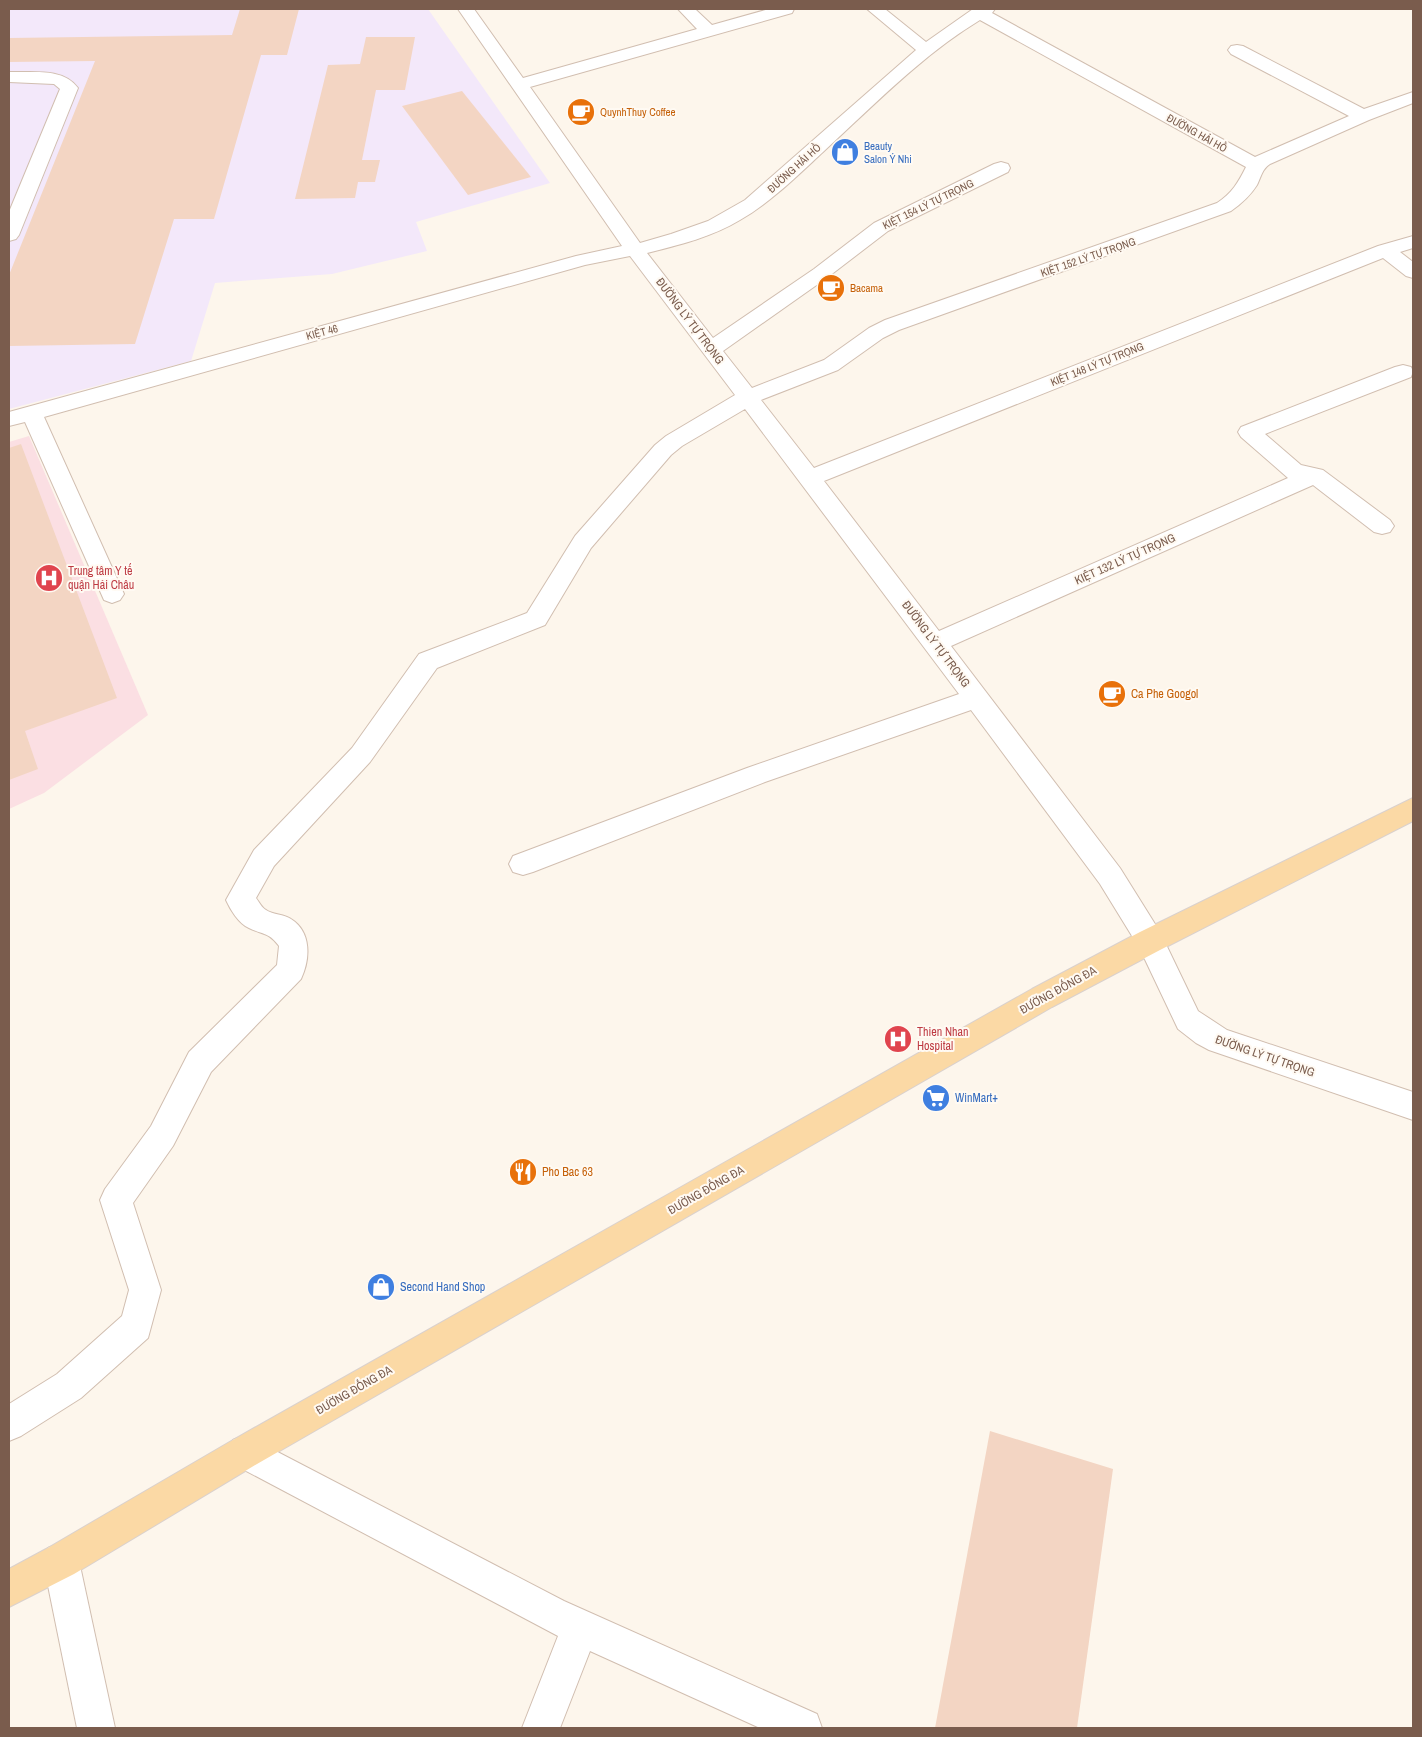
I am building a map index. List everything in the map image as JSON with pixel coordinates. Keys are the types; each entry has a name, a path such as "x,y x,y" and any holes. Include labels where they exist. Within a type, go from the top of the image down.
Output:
{"main road":[{"name":"ĐƯỜNG ĐỐNG ĐA","path":"9,1589 61,1561 246,1452 1034,1003 1150,941 1413,809"}],"street":[{"name":"ĐƯỜNG LÝ TỰ TRỌNG","path":"466,9 636,250 1110,876 1150,941 1188,1020 1206,1034 1250,1052 1413,1106"},
{"path":"686,9 708,31"},
{"path":"519,85 786,9"},
{"path":"875,9 926,50"},
{"name":"ĐƯỜNG HẢI HỒ","path":"636,250 712,226 748,207 764,195 926,50 983,11 1256,165"},
{"path":"1237,50 1363,116"},
{"path":"9,77 56,79 62,81 69,88 9,235"},
{"path":"1256,165 1363,116 1413,97"},
{"name":"KIỆT 152 LÝ TỰ TRỌNG","path":"9,1424 69,1386 136,1326 145,1290 116,1200 162,1136 200,1062 291,970 294,943 282,928 256,919 240,900 264,858 360,756 428,661 536,619 583,542 663,450 674,440 748,397 814,373 892,324 1224,207 1237,198 1247,185 1256,165"},
{"name":"KIỆT 154 LÝ TỰ TRỌNG","path":"711,349 821,273 881,227 1001,168"},
{"name":"KIỆT 148 LÝ TỰ TRỌNG","path":"810,478 1385,250 1413,242"},
{"name":"KIỆT 46","path":"9,418 583,260 636,250"},
{"path":"1385,250 1413,272"},
{"path":"1382,526 1316,475 1295,472 1249,432 1403,372"},
{"path":"31,412 112,594"},
{"name":"KIỆT 132 LÝ TỰ TRỌNG","path":"935,643 1316,475"},
{"path":"523,864 756,775 977,698"},
{"path":"246,1452 551,1614 803,1728"},
{"path":"61,1561 96,1728"},
{"path":"541,1728 580,1627"}],"shaded area":[{"path":"9,9 428,9 550,183 416,222 427,251 332,274 215,283 191,361 9,409"},
{"name":"Trung tâm Y tế quận Hải Châu","path":"29,436 148,715 44,793 9,809 9,442"}],"building":[{"path":"240,9 299,9 287,55 261,55 214,219 174,219 135,344 9,346 9,275 95,61 9,62 9,38 232,35"},
{"path":"366,37 415,37 405,90 376,90 362,160 380,160 375,182 358,182 355,198 295,199 328,65 360,64"},
{"path":"462,91 531,177 468,195 402,106"},
{"name":"Trung tâm Y tế quận Hải Châu","path":"21,444 117,698 25,731 38,769 9,780 9,448"},
{"path":"990,1431 1113,1469 1077,1728 935,1728"}],"place":[{"name":"QuynhThuy Coffee","path":"581,112"},
{"name":"Beauty Salon Ý Nhi","path":"845,152"},
{"name":"Bacama","path":"831,288"},
{"name":"Trung tâm Y tế quận Hải Châu","path":"49,578"},
{"name":"Ca Phe Googol","path":"1112,694"},
{"name":"Thien Nhan Hospital","path":"898,1039"},
{"name":"WinMart+","path":"936,1098"},
{"name":"Pho Bac 63","path":"523,1172"},
{"name":"Second Hand Shop","path":"381,1287"}]}
